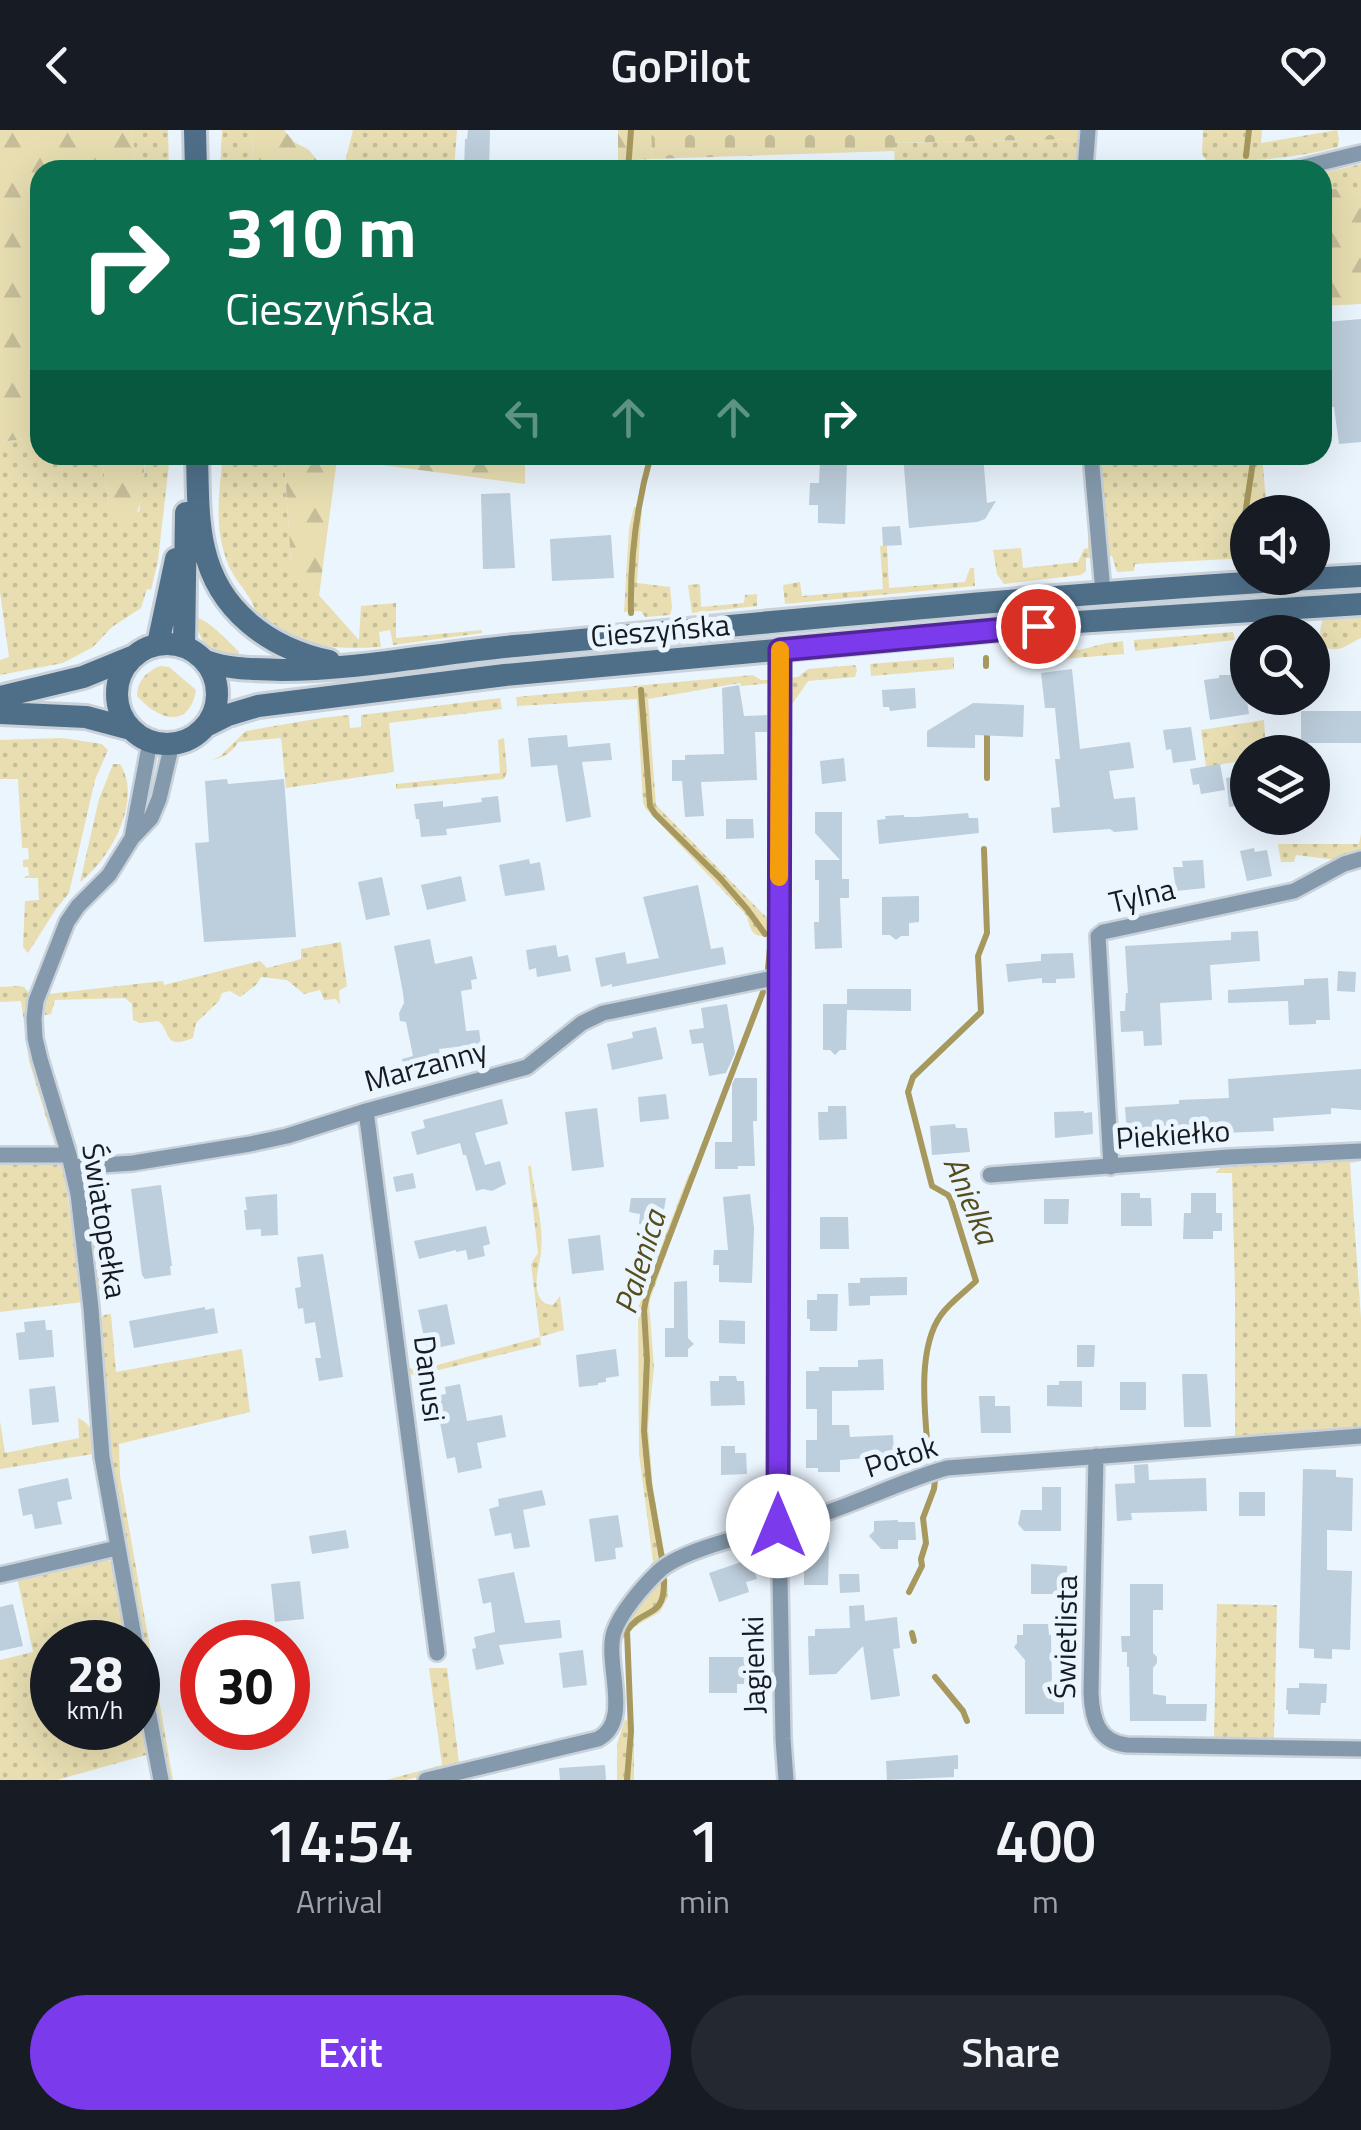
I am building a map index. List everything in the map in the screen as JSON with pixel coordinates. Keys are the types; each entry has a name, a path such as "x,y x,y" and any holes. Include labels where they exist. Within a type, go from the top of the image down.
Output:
{"main road":[{"path":"195,130 196,160"},
{"path":"158,644 193,465"},
{"path":"195,465 204,548 213,576 227,599 244,620 277,644 352,667"},
{"path":"184,646 186,511"},
{"name":"Cieszyńska","path":"206,661 243,670 352,667 522,645 1102,592 1361,576"},
{"name":"Cieszyńska","path":"208,724 248,708 296,700 505,675 1076,622 1361,604"},
{"path":"0,697 83,677 144,648 171,643 196,652 206,661 216,690 208,724 192,738 151,738 86,717 0,714"},
{"path":"132,657 122,670 116,701 121,716 151,738"}],"street":[{"path":"1086,160 1088,130"},
{"path":"1332,160 1361,153"},
{"path":"1092,465 1102,592"},
{"name":"Jagienki","path":"780,650 778,1526 786,1780"},
{"name":"Światopełka","path":"131,1620 102,1457 82,1223 71,1160 35,1038 36,1002 68,922 109,875 132,838 151,738"},
{"name":"Tylna","path":"1110,1167 1098,936 1294,891 1361,859"},
{"name":"Marzanny","path":"0,1155 116,1165 180,1158 287,1136 527,1067 595,1015 778,978"},
{"name":"Danusi","path":"366,1111 437,1653"},
{"name":"Piekiełko","path":"990,1175 1361,1151"},
{"name":"Potok","path":"426,1780 607,1734 616,1712 611,1647 616,1628 657,1573 692,1553 812,1518 947,1468 1361,1436"},
{"name":"Świetlista","path":"1096,1456 1091,1693 1092,1714 1103,1735 1127,1746 1361,1749"},
{"path":"0,1575 117,1548"},
{"path":"155,1750 161,1780"}],"green space":[{"path":"0,130 132,130 135,160 30,160 30,438 0,442"},
{"path":"132,130 168,130 169,160 135,160"},
{"path":"222,130 252,130 253,160 220,160"},
{"path":"252,130 284,130 317,160 253,160"},
{"path":"353,130 457,130 455,160 346,160"},
{"path":"618,130 651,130 652,159 618,160"},
{"path":"651,130 1079,130 1079,139 895,143 894,151 652,159"},
{"path":"1203,130 1262,130 1261,143 1337,130 1339,139 1338,147 1257,160 1206,160 1202,154"},
{"path":"1079,139 1078,160 895,160 894,143"},
{"path":"1361,164 1361,195 1332,191 1332,171"},
{"path":"1332,190 1361,195 1361,304 1332,306"},
{"path":"30,438 30,465 103,465 109,502 139,512 145,465 169,465 158,560 151,590 147,589 141,608 112,627 93,647 63,663 0,675 0,660 9,657 0,592 0,442"},
{"path":"103,465 144,465 142,499 131,520 120,518 109,502"},
{"path":"222,465 285,465 291,564 359,640 361,606 396,603 396,638 482,633 393,645 390,630 379,632 381,647 346,648 315,644 286,634 256,614 232,572 224,552 218,511"},
{"path":"285,465 336,465 319,596 291,564"},
{"path":"382,465 525,465 525,484"},
{"path":"1097,465 1263,465 1266,495 1230,495 1230,559 1135,564 1134,571 1117,572 1112,556 1105,556"},
{"path":"634,507 642,508 637,583 670,587 670,615 645,617 641,611 624,612"},
{"path":"1088,532 1092,558 1086,558 1086,571 1081,575 1004,584 997,574 993,550 1021,548 1023,568 1078,562 1088,548"},
{"path":"880,546 887,546 889,588 965,582 970,568 974,568 975,586 785,604 783,585 800,582 802,596 883,589"},
{"path":"700,584 701,607 744,603 745,595 757,594 757,606 692,613 688,585"},
{"path":"1361,613 1361,638 1344,647 1330,648 1330,618"},
{"path":"194,616 218,631 239,652 239,657 208,646 199,634"},
{"path":"1230,632 1230,641 1135,651 1134,640"},
{"path":"1123,641 1124,654 1012,663 1008,658 1010,652 1043,648 1079,650"},
{"path":"954,657 954,669 871,676 870,664"},
{"path":"855,665 855,677 808,681 791,706 790,753 787,678 798,677 808,669"},
{"path":"160,666 169,667 196,690 192,703 180,716 154,711 137,696 144,677"},
{"path":"753,675 771,683 740,683 648,699 656,805 770,921 770,934 760,936 751,930 747,916 646,809 637,699 518,706 518,710 516,697"},
{"path":"500,698 502,709 389,723 394,772 286,788 281,738 238,742 227,754 212,760 246,731 349,715 350,728 361,727 361,715"},
{"path":"1264,720 1265,735 1230,735 1230,763 1206,767 1201,730"},
{"path":"62,738 102,744 108,750 95,780 69,893 28,953 23,947 25,901 39,900 38,878 23,878 29,875 23,860 29,859 28,848 22,848 18,779 0,779 0,740"},
{"path":"504,738 504,779 396,789 396,784 500,773 498,740"},
{"path":"113,764 120,764 126,778 126,811 103,858 80,882 99,799"},
{"path":"1361,834 1361,853 1337,860 1296,855 1294,862 1281,862 1278,844 1359,844"},
{"path":"341,942 347,986 339,991 340,1005 336,999 324,1000 320,990 304,994 287,980 261,977 240,997 230,991 222,993 196,1023 193,1038 177,1042 172,1041 158,1021 133,1020 132,1004 125,998 55,1000 51,1014 45,1015 48,994 163,981 164,985 260,961 267,968 301,959 301,949"},
{"path":"19,986 30,994 29,1045 55,1147 29,1061 21,1001 0,1002 0,987"},
{"path":"1361,1156 1361,1161 1350,1163 1361,1318 1361,1430 1235,1441 1232,1173 1215,1173 1224,1164"},
{"path":"0,1159 63,1164 83,1302 0,1312"},
{"path":"528,1166 541,1230 538,1293 543,1301 553,1305 560,1296 564,1330 540,1337 531,1264 538,1253"},
{"path":"689,1173 692,1181 649,1303 654,1367 648,1427 653,1489 665,1556 764,1521 770,1514 771,1445 772,1517 765,1523 648,1569 653,1561 639,1454 638,1308"},
{"path":"92,1174 102,1289 95,1290 83,1183"},
{"path":"111,1314 116,1372 242,1349 250,1412 119,1444 120,1476 145,1620 138,1620 110,1469 98,1323 104,1315"},
{"path":"403,1335 407,1366 415,1371 540,1337 541,1345 419,1375 406,1371"},
{"path":"78,1418 91,1431 93,1454 0,1469 0,1421 5,1453 79,1438"},
{"path":"104,1557 112,1563 122,1620 30,1620 30,1638 17,1577"},
{"path":"667,1572 668,1597 660,1612 632,1628 620,1643 638,1604"},
{"path":"1217,1604 1277,1605 1272,1740 1178,1741 1167,1737 1214,1737"},
{"path":"30,1653 30,1750 145,1750 146,1755 57,1780 0,1780 0,1660"},
{"path":"429,1668 447,1668 459,1762 595,1732 406,1780 386,1780 442,1765"},
{"path":"160,1705 173,1780 168,1780 160,1742"},
{"path":"625,1719 634,1727 634,1780 617,1780 617,1744"}],"building":[{"path":"468,130 490,130 489,160 464,160"},
{"path":"1361,319 1361,442 1339,444 1332,407 1332,321"},
{"path":"820,465 847,465 845,524 818,523 818,505 809,505 810,483 819,483"},
{"path":"904,465 984,465 987,503 996,501 985,519 909,528"},
{"path":"510,493 515,568 483,569 481,494"},
{"path":"900,526 902,545 883,546 882,527"},
{"path":"611,535 614,578 552,581 550,539"},
{"path":"1072,669 1080,749 1130,742 1134,768 1109,771 1114,799 1135,797 1138,830 1053,833 1051,808 1060,807 1055,759 1060,759 1055,708 1045,708 1041,673"},
{"path":"1230,675 1230,715 1242,715 1210,720 1204,680"},
{"path":"739,685 744,716 767,715 767,732 755,732 757,780 701,782 704,816 685,817 682,781 672,781 672,760 685,760 685,755 724,754 722,688"},
{"path":"915,688 916,708 890,711 883,707 882,690"},
{"path":"973,703 1024,705 1023,737 975,735 975,748 927,747 927,731"},
{"path":"1361,711 1361,743 1330,743 1330,735 1301,735 1301,715"},
{"path":"1191,727 1196,760 1173,763 1163,730"},
{"path":"567,735 568,747 610,743 612,760 582,762 591,817 566,822 557,765 531,767 528,738"},
{"path":"844,758 846,781 822,784 820,761"},
{"path":"1220,764 1225,790 1201,794 1199,784 1193,785 1190,769"},
{"path":"1230,777 1230,807 1229,807 1226,778"},
{"path":"227,779 228,784 284,779 296,937 204,942 195,843 209,842 205,781"},
{"path":"498,796 501,822 446,829 447,835 421,837 414,804 443,801 443,807"},
{"path":"815,812 842,812 842,879 849,879 849,898 840,898 842,948 815,949 819,880 815,880 815,860 840,860 815,833"},
{"path":"968,813 969,818 978,818 979,833 879,844 877,820 886,819 885,816"},
{"path":"726,819 753,819 754,838 726,839"},
{"path":"1254,848 1255,852 1267,850 1272,876 1247,881 1240,851"},
{"path":"529,859 530,864 540,862 545,890 505,896 499,865"},
{"path":"1203,860 1205,888 1176,891 1173,867 1183,867 1182,861"},
{"path":"461,876 466,901 427,910 421,885"},
{"path":"382,877 390,915 366,920 358,882"},
{"path":"698,885 711,949 723,947 726,964 601,987 595,958 625,952 627,964 659,958 643,897"},
{"path":"919,896 919,922 909,923 909,936 896,940 882,935 882,897"},
{"path":"1258,931 1260,961 1210,965 1212,1000 1160,1003 1162,1045 1144,1046 1143,1031 1121,1032 1120,1011 1125,1011 1128,993 1125,946 1231,940 1231,932"},
{"path":"430,939 435,964 472,956 477,979 471,980 472,989 461,991 466,1031 479,1030 481,1044 439,1049 442,1065 406,1076 402,1059 413,1056 406,1022 400,1021 404,1003 394,946"},
{"path":"556,945 558,957 568,955 571,971 537,977 536,968 529,970 526,950"},
{"path":"1073,953 1075,978 1056,979 1056,983 1042,983 1042,978 1008,982 1006,964 1041,961 1041,954"},
{"path":"1338,971 1356,972 1355,992 1337,991"},
{"path":"1328,978 1330,1020 1316,1020 1316,1024 1289,1025 1288,1001 1228,1003 1228,990 1304,985 1304,979"},
{"path":"847,989 911,989 911,1011 847,1010 846,1050 835,1055 823,1050 823,1004 847,1004"},
{"path":"727,1004 735,1053 726,1073 709,1076 703,1043 692,1044 689,1030 704,1028 701,1008"},
{"path":"656,1027 663,1059 612,1070 607,1044 633,1038 632,1032"},
{"path":"1361,1069 1361,1110 1331,1108 1331,1114 1273,1118 1274,1131 1127,1137 1125,1107 1229,1098 1228,1079"},
{"path":"735,1078 757,1078 757,1121 753,1121 755,1166 715,1169 715,1142 732,1142"},
{"path":"666,1094 669,1119 640,1122 638,1097"},
{"path":"502,1099 508,1124 475,1133 485,1165 500,1161 506,1184 492,1191 476,1191 460,1143 417,1155 411,1132 425,1128 423,1120"},
{"path":"828,1106 846,1106 847,1139 819,1140 818,1112 828,1112"},
{"path":"597,1108 604,1167 572,1171 565,1112"},
{"path":"1054,1112 1092,1112 1093,1134 1055,1138"},
{"path":"955,1124 956,1128 967,1128 970,1152 932,1155 930,1126"},
{"path":"413,1173 416,1188 396,1192 393,1177"},
{"path":"161,1185 171,1275 145,1279 131,1189"},
{"path":"1121,1193 1140,1193 1140,1198 1151,1198 1152,1226 1121,1226"},
{"path":"1191,1193 1216,1193 1216,1213 1222,1213 1222,1231 1213,1231 1213,1239 1183,1239 1184,1213 1191,1213"},
{"path":"277,1194 278,1235 261,1236 261,1229 246,1230 245,1197"},
{"path":"750,1194 754,1228 752,1283 719,1282 719,1265 713,1265 714,1250 728,1250 723,1197"},
{"path":"631,1198 666,1198 661,1227 639,1224 640,1214 629,1212"},
{"path":"1044,1199 1069,1199 1068,1224 1044,1224"},
{"path":"820,1217 848,1217 849,1249 820,1249"},
{"path":"486,1226 490,1244 483,1246 485,1256 468,1260 466,1250 456,1250 419,1259 414,1241"},
{"path":"600,1235 604,1270 572,1274 568,1239"},
{"path":"323,1254 343,1377 319,1381 315,1358 321,1358 315,1322 305,1324 295,1288 301,1287 297,1257"},
{"path":"907,1277 907,1295 870,1296 870,1305 849,1306 848,1283 860,1283 860,1278"},
{"path":"687,1281 688,1338 694,1344 688,1349 688,1357 665,1357 665,1328 674,1328 674,1282"},
{"path":"817,1294 838,1294 837,1331 810,1331 807,1300 817,1300"},
{"path":"447,1304 455,1344 427,1350 418,1310"},
{"path":"214,1308 218,1333 134,1348 129,1321"},
{"path":"45,1320 46,1330 52,1330 54,1357 19,1360 16,1333 25,1332 24,1322"},
{"path":"719,1320 745,1321 745,1344 719,1343"},
{"path":"1077,1345 1095,1345 1094,1367 1077,1367"},
{"path":"616,1349 619,1376 606,1378 606,1382 598,1385 579,1387 576,1355"},
{"path":"883,1359 884,1390 832,1391 832,1425 849,1425 850,1437 893,1435 894,1456 840,1460 840,1472 806,1468 806,1440 817,1440 817,1409 806,1409 806,1371 858,1367 858,1360"},
{"path":"1182,1374 1207,1374 1211,1427 1184,1427"},
{"path":"719,1376 736,1376 737,1381 744,1381 745,1405 711,1406 710,1381 719,1381"},
{"path":"1059,1381 1082,1381 1082,1407 1047,1406 1047,1385 1059,1385"},
{"path":"1120,1382 1146,1382 1146,1410 1120,1410"},
{"path":"460,1384 467,1421 502,1415 506,1437 477,1443 482,1468 458,1473 455,1457 447,1459 435,1396 446,1394 445,1387"},
{"path":"55,1386 59,1422 32,1425 29,1389"},
{"path":"979,1396 995,1396 995,1406 1010,1406 1011,1433 981,1433"},
{"path":"721,1446 735,1446 735,1453 746,1453 747,1474 721,1475"},
{"path":"1148,1464 1149,1480 1206,1478 1207,1511 1131,1513 1132,1520 1117,1521 1115,1484 1135,1483 1134,1465"},
{"path":"1303,1469 1336,1470 1336,1477 1353,1478 1352,1531 1327,1530 1327,1570 1352,1571 1350,1650 1332,1649 1332,1659 1314,1658 1314,1649 1299,1648"},
{"path":"68,1478 72,1499 57,1502 62,1524 35,1529 32,1514 23,1516 18,1489"},
{"path":"1042,1487 1061,1487 1061,1531 1024,1531 1018,1524 1021,1510 1042,1510"},
{"path":"542,1490 546,1505 523,1510 530,1547 514,1549 511,1533 495,1536 489,1509 499,1506 498,1499"},
{"path":"1239,1492 1265,1492 1265,1516 1239,1516"},
{"path":"618,1515 623,1547 615,1548 616,1559 595,1562 589,1519"},
{"path":"874,1521 915,1522 916,1540 898,1540 898,1549 881,1549 869,1536 874,1531"},
{"path":"346,1530 349,1548 312,1554 309,1536"},
{"path":"811,1542 829,1542 828,1585 804,1585 804,1549 811,1549"},
{"path":"750,1559 757,1579 746,1582 749,1592 719,1602 709,1573"},
{"path":"1031,1564 1067,1566 1063,1594 1031,1594"},
{"path":"514,1572 525,1623 560,1620 562,1638 499,1645 504,1664 476,1670 474,1637 495,1632 491,1602 483,1604 478,1579"},
{"path":"839,1574 859,1574 860,1592 840,1593"},
{"path":"300,1581 304,1619 275,1620 271,1584"},
{"path":"1130,1584 1163,1584 1163,1610 1153,1610 1153,1653 1157,1663 1153,1668 1153,1694 1166,1696 1166,1704 1207,1704 1206,1721 1130,1721 1129,1667 1127,1652 1122,1652 1121,1636 1130,1636"},
{"path":"13,1604 23,1646 0,1651 0,1607"},
{"path":"864,1605 865,1621 897,1617 900,1648 893,1649 900,1696 871,1700 863,1646 836,1674 809,1675 808,1636 815,1636 815,1629 850,1628 849,1606"},
{"path":"1023,1624 1048,1624 1052,1687 1064,1687 1064,1714 1025,1714 1025,1660 1014,1647 1017,1635 1023,1635"},
{"path":"583,1650 587,1685 563,1688 559,1653"},
{"path":"709,1657 749,1657 750,1684 737,1684 737,1693 709,1693"},
{"path":"1299,1683 1327,1684 1326,1703 1321,1703 1320,1715 1288,1714 1287,1688 1299,1688"},
{"path":"958,1755 954,1777 887,1780 886,1761"},
{"path":"605,1765 606,1780 560,1780 559,1768"}],"waterway":[{"name":"Palenica","path":"629,160 631,130"},
{"name":"Anielka","path":"1246,156 1249,130"},
{"name":"Palenica","path":"631,613 635,533 648,465"},
{"name":"Anielka","path":"1248,495 1252,465"},
{"name":"Anielka","path":"986,658 986,666"},
{"name":"Palenica","path":"641,690 650,806 720,878 765,934"},
{"name":"Anielka","path":"987,730 987,778"},
{"name":"Anielka","path":"929,1464 924,1387 928,1347 941,1315 976,1281 951,1200 932,1186 908,1092 913,1077 981,1012 978,956 987,933 984,849"},
{"name":"Palenica","path":"768,969 770,948"},
{"name":"Palenica","path":"662,1559 644,1431 644,1310 763,992"},
{"name":"Anielka","path":"909,1592 922,1566 926,1543 923,1518 935,1480"},
{"name":"Palenica","path":"627,1780 631,1731 627,1631 657,1608 664,1580"},
{"name":"Anielka","path":"912,1633 914,1641"},
{"name":"Anielka","path":"935,1677 967,1721"}],"slow traffic":[{"path":"779,877 780,650"}],"route":[{"path":"778,1526 780,650 1038,626"}]}
